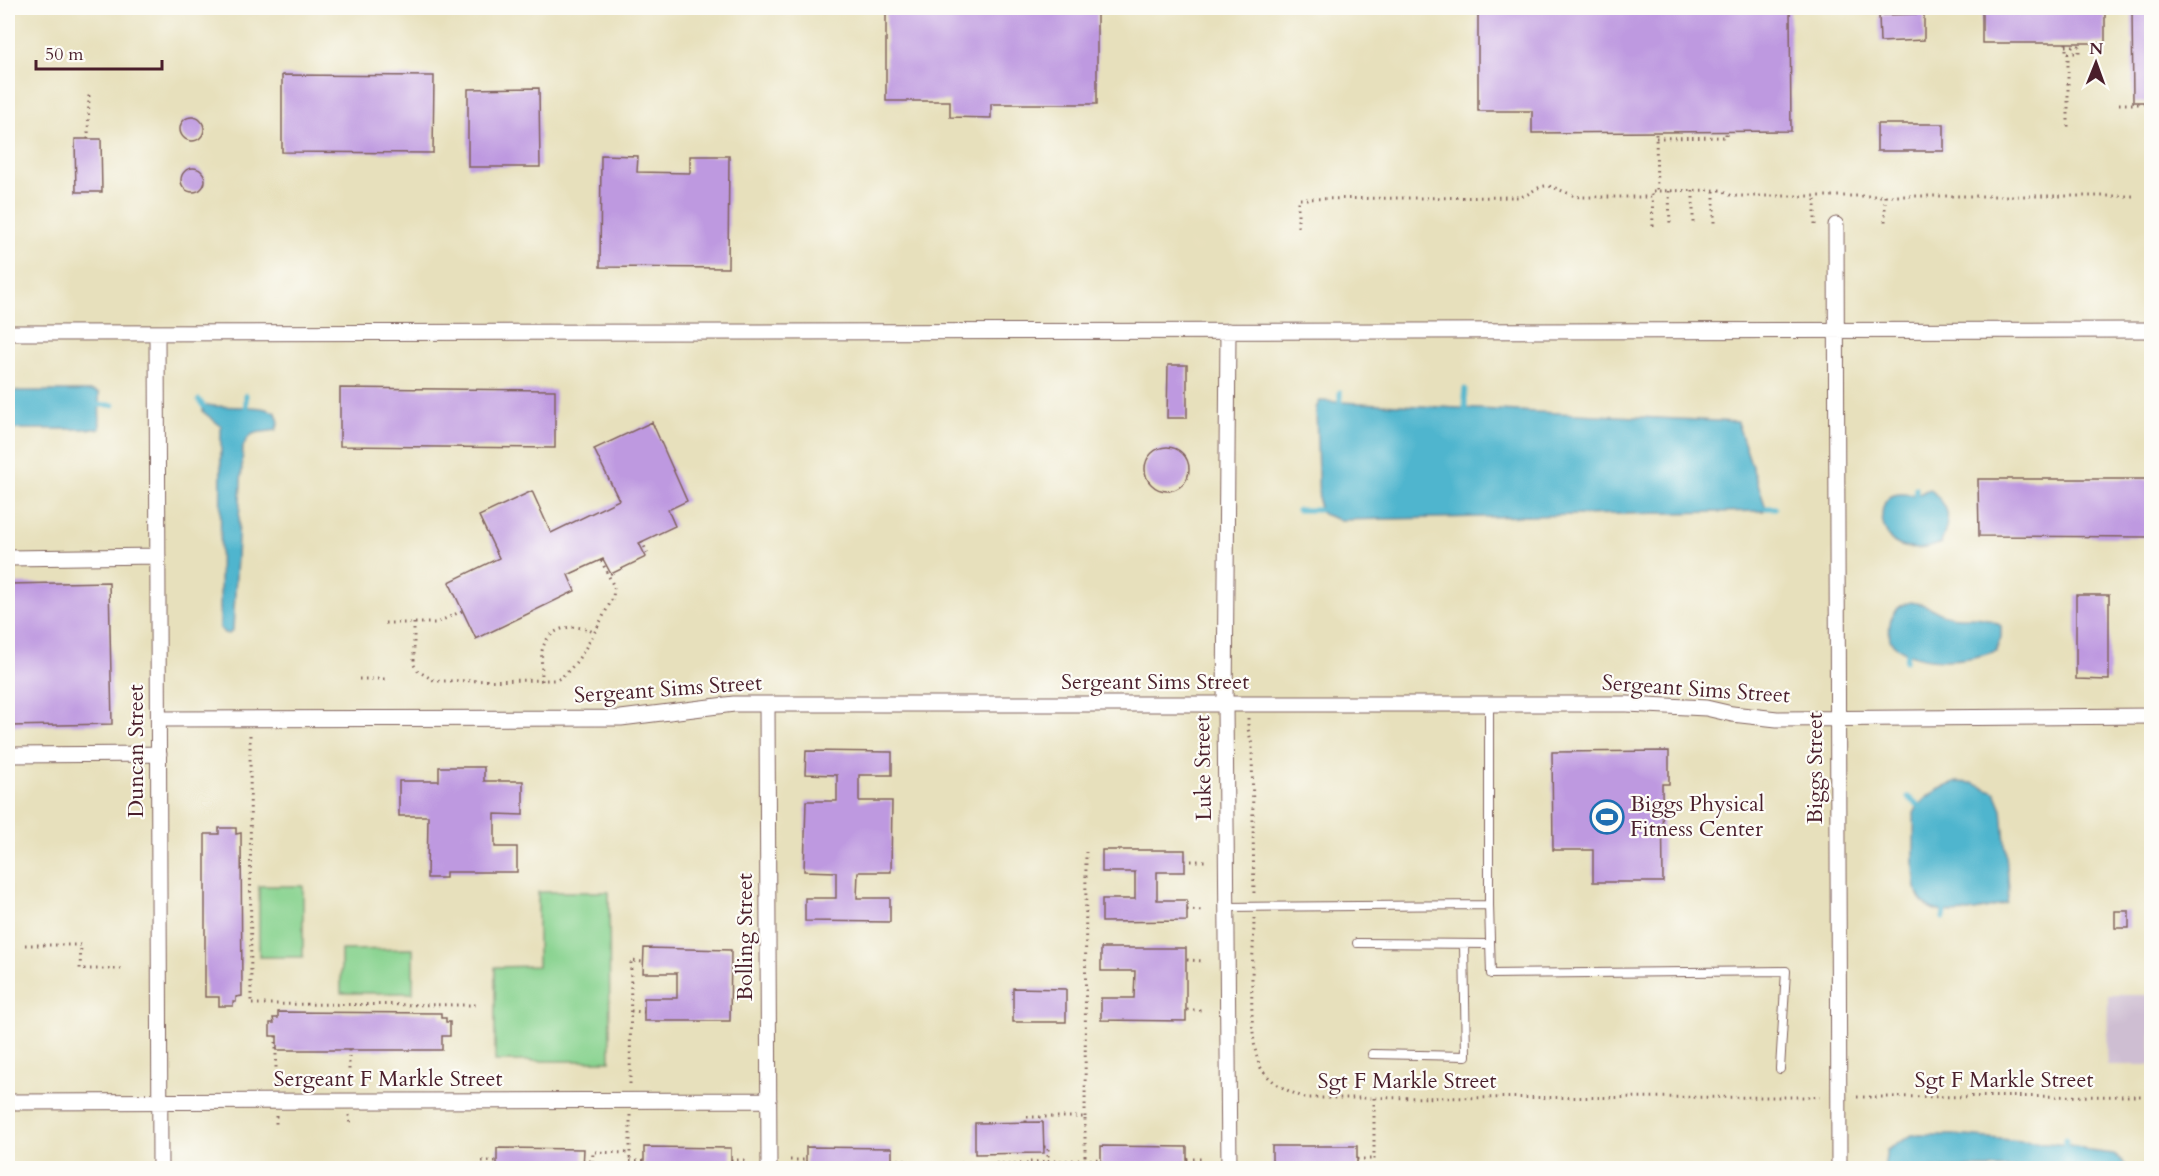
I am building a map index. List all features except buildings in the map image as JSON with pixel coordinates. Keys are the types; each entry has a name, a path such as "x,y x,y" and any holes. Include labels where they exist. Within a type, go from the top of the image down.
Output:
{"street":[{"name":"Biggs Street","path":"1836,225 1839,1168"},
{"path":"8,333 2151,330"},
{"name":"Luke Street","path":"1228,331 1225,705 1229,1168"},
{"name":"Duncan Street","path":"157,333 160,1168"},
{"path":"8,558 158,556"},
{"name":"Sergeant Sims Street","path":"159,719 621,718 703,707 766,704 1657,704 1706,708 1732,714 1777,719 2151,716"},
{"name":"Bolling Street","path":"766,704 769,1168"},
{"path":"8,755 159,754"},
{"name":"Sergeant F Markle Street","path":"8,1102 769,1100"}],"lane":[{"path":"1489,704 1491,974 1786,971 1780,1069"},
{"path":"1227,907 1489,905"},
{"path":"1357,943 1490,944"},
{"path":"1372,1054 1466,1056 1464,944"}],"path":[{"path":"2068,53 2079,53 2079,46 2066,44 2068,129"},
{"path":"88,139 89,94"},
{"path":"2119,104 2151,104"},
{"path":"1678,132 1678,138"},
{"path":"1701,132 1701,137"},
{"path":"1710,132 1710,137"},
{"path":"1657,191 1656,136 1726,137 1726,132"},
{"path":"1298,227 1298,199 1519,198 1525,197 1541,186 1552,187 1571,196 1581,197 1652,197"},
{"path":"1714,190 1714,225"},
{"path":"1653,226 1652,191 1722,190 1732,196 2134,196"},
{"path":"1669,191 1670,226"},
{"path":"1693,191 1693,226"},
{"path":"1815,196 1815,225"},
{"path":"1885,196 1885,224"},
{"path":"642,542 649,557"},
{"path":"414,623 414,665 418,671 435,681 551,681 563,677 579,657 613,598 614,587 601,560"},
{"path":"385,623 436,623 462,611"},
{"path":"542,681 542,651 551,635 569,626 585,628 593,632"},
{"path":"359,679 385,679"},
{"name":"Sgt F Markle Street","path":"1248,705 1248,729 1252,745 1254,906 1252,1033 1261,1068 1278,1087 1305,1098 1820,1097"},
{"path":"249,719 251,1004 479,1005"},
{"path":"1085,1168 1086,852"},
{"path":"1185,861 1205,861"},
{"path":"1187,910 1205,911"},
{"path":"25,945 81,945 80,969 121,969"},
{"path":"1186,960 1205,961"},
{"path":"630,1168 631,961 644,962"},
{"path":"1187,1010 1205,1010"},
{"path":"631,1011 644,1012"},
{"path":"276,1036 276,1126"},
{"name":"Sgt F Markle Street","path":"1857,1097 2151,1096"},
{"path":"1374,1098 1374,1168"},
{"path":"1026,1122 1026,1117 1085,1117"},
{"path":"1044,1147 1048,1147 1048,1161"},
{"path":"592,1168 593,1152 630,1153"},
{"path":"960,1163 1029,1164 1029,1162 1101,1159"},
{"path":"1187,1159 1205,1159"},
{"path":"1359,1159 1374,1159"},
{"path":"731,1160 748,1161"},
{"path":"790,1160 806,1160"},
{"path":"892,1160 909,1160"},
{"path":"482,1161 497,1161"},
{"path":"583,1161 592,1161"},
{"path":"630,1161 644,1161"}],"shaded area":[{"path":"2108,995 2151,995 2151,1065 2107,1065"}],"green space":[{"path":"259,886 303,886 303,957 259,957"},
{"path":"538,892 609,892 610,1061 495,1061 495,967 538,966"},
{"path":"413,949 413,993 341,993 341,950"}],"water":[{"path":"8,391 92,391 99,393 100,429 8,429"},
{"path":"1320,401 1737,422 1766,508 1763,511 1339,520 1319,510 1316,408"},
{"path":"207,405 261,408 276,413 279,422 276,430 252,434 243,447 233,630 229,634 224,633 220,628 221,426 202,411"},
{"path":"1930,489 1942,502 1947,513 1941,543 1918,549 1900,546 1886,533 1882,518 1884,504 1894,495 1918,494"},
{"path":"1910,602 1924,605 1946,615 1989,619 1995,622 2001,626 2001,637 1996,651 1970,658 1941,660 1913,655 1900,649 1890,641 1890,622 1898,608"},
{"path":"1957,782 1972,783 1995,792 2002,809 2009,889 2007,903 1955,913 1930,908 1921,900 1916,888 1914,813 1927,797"},
{"path":"1912,1135 1954,1135 2069,1145 2089,1151 2114,1154 2128,1168 1884,1168 1887,1150"}],"waterway":[{"path":"1465,389 1465,410"},
{"path":"1340,392 1340,402"},
{"path":"246,395 246,408"},
{"path":"199,400 204,407"},
{"path":"99,405 113,405"},
{"path":"1916,488 1916,494"},
{"path":"1766,508 1775,508"},
{"path":"1298,510 1319,510"},
{"path":"1906,661 1907,654"},
{"path":"1908,797 1918,805"},
{"path":"1943,918 1944,912"},
{"path":"2066,1139 2066,1145"}],"place":[{"name":"Biggs Physical Fitness Center","path":"1607,817"}]}
